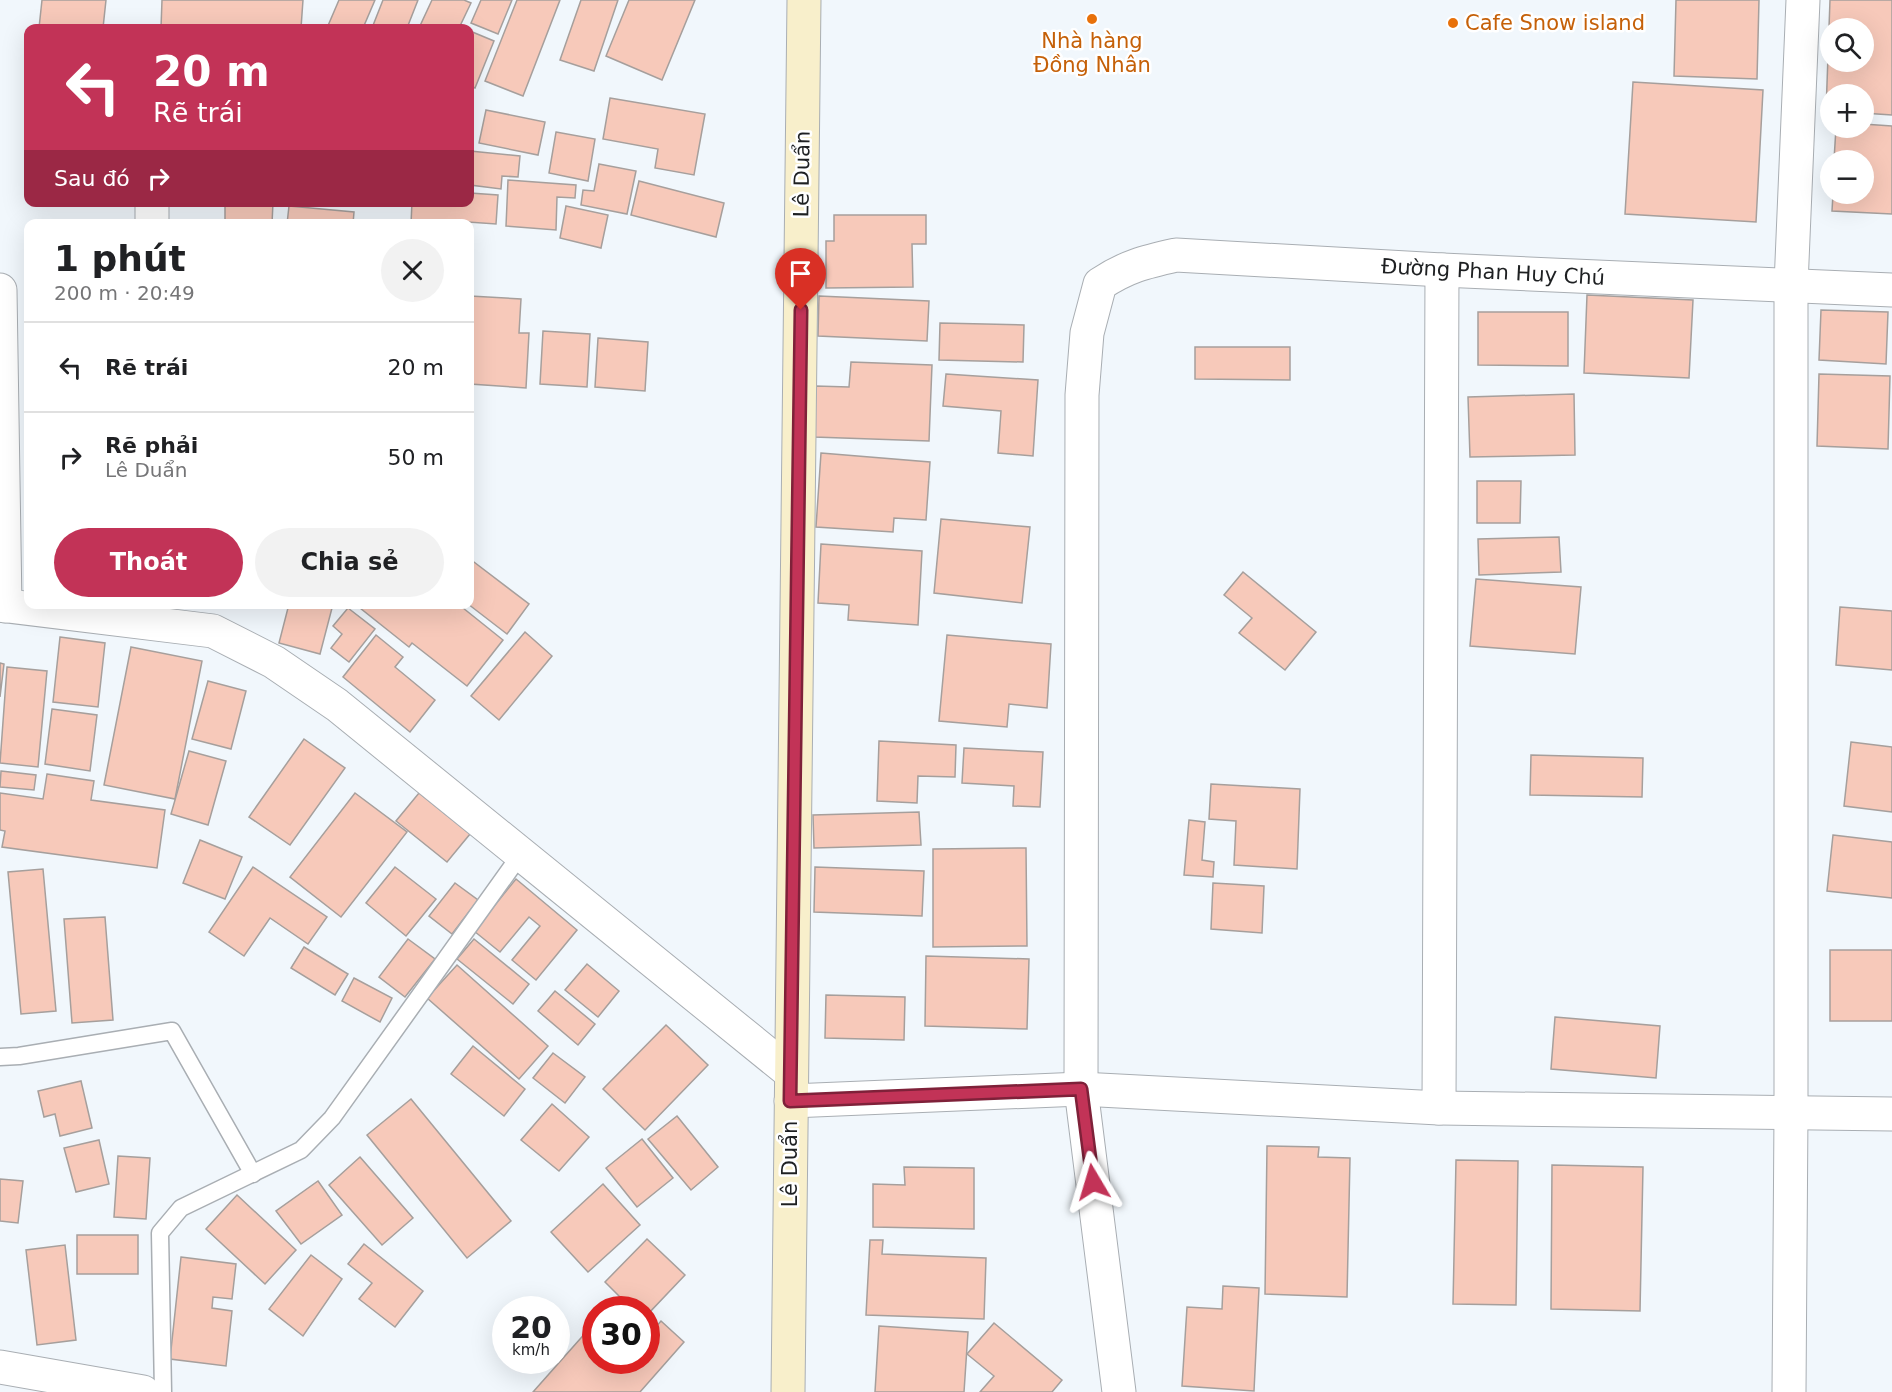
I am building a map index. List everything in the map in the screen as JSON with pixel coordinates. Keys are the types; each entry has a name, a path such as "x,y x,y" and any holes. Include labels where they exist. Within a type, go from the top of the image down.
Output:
{"main road":[{"name":"Lê Duẩn","path":"788,1392 804,0"}],"street":[{"path":"1789,1392 1791,285 1803,0"},
{"name":"Đường Phan Huy Chú","path":"1081,1089 1082,395 1087,333 1100,284 1143,262 1176,255 1442,270 1892,290"},
{"path":"1439,1108 1442,270"},
{"path":"0,290 3,605 24,606"},
{"path":"71,609 139,613 213,631 274,662 337,705 521,854 791,1087 1081,1089 1439,1108 1892,1114"},
{"path":"1081,1089 1119,1392"},
{"path":"0,1366 143,1392"}],"lane":[{"path":"163,1392 160,1233 181,1208 301,1150 332,1118 521,854"},
{"path":"0,1057 19,1056 172,1031 253,1174"}],"building":[{"path":"42,0 106,0 103,24 39,24"},
{"path":"162,0 303,0 301,24 161,24"},
{"path":"339,0 375,0 365,24 329,24"},
{"path":"383,0 418,0 409,24 374,24"},
{"path":"432,0 464,0 471,3 461,24 421,24"},
{"path":"481,0 512,0 498,34 471,23"},
{"path":"517,0 560,0 523,96 485,81"},
{"path":"581,0 618,0 594,71 560,60"},
{"path":"629,0 695,0 662,80 606,56"},
{"path":"1676,0 1759,0 1757,79 1674,76"},
{"path":"1830,0 1892,0 1892,115 1874,114 1874,84 1827,84 1827,72 1874,72 1874,18 1829,18"},
{"path":"474,33 494,41 474,88"},
{"path":"1633,82 1763,90 1756,222 1625,214"},
{"path":"610,98 705,114 694,175 655,168 658,149 603,139"},
{"path":"486,110 545,122 538,155 479,143"},
{"path":"1874,125 1892,126 1892,214 1832,211 1832,204 1874,204 1874,150 1835,150 1835,138 1874,138"},
{"path":"556,132 595,139 588,181 549,173"},
{"path":"474,151 520,156 518,177 502,176 501,189 474,186"},
{"path":"599,164 636,171 627,214 581,205 583,190 594,191"},
{"path":"508,180 576,185 575,198 557,197 556,230 506,226"},
{"path":"639,181 724,203 716,237 631,215"},
{"path":"474,193 498,195 496,224 474,222 474,219 411,219 412,207 474,207"},
{"path":"566,206 608,215 601,248 560,238"},
{"path":"225,207 273,207 272,219 225,219"},
{"path":"289,207 354,212 353,219 288,219"},
{"path":"834,215 926,215 926,244 912,244 913,287 826,288 826,241 834,241"},
{"path":"1587,295 1693,300 1689,378 1584,373"},
{"path":"474,296 521,299 519,333 529,333 526,388 474,384"},
{"path":"819,296 929,301 927,341 818,336"},
{"path":"1821,310 1888,312 1886,364 1819,360"},
{"path":"1478,312 1568,312 1568,366 1478,365"},
{"path":"940,323 1024,325 1023,362 939,360"},
{"path":"543,331 590,334 587,387 540,384"},
{"path":"598,338 648,342 645,391 595,387"},
{"path":"1195,347 1290,347 1290,380 1195,379"},
{"path":"851,362 932,365 929,441 814,437 816,386 849,387"},
{"path":"946,374 1038,380 1033,456 998,453 1001,411 943,406"},
{"path":"1819,374 1890,376 1888,449 1817,446"},
{"path":"1574,394 1575,455 1470,457 1468,397"},
{"path":"821,453 930,462 926,520 894,518 893,532 816,527"},
{"path":"1477,481 1521,481 1520,523 1477,523"},
{"path":"941,519 1030,527 1022,603 934,593"},
{"path":"1559,537 1561,572 1479,575 1478,539"},
{"path":"821,544 922,551 918,625 848,620 849,605 818,603"},
{"path":"474,562 529,604 507,634 474,609"},
{"path":"1243,572 1316,632 1285,670 1239,633 1252,618 1224,595"},
{"path":"1476,579 1581,587 1575,654 1470,646"},
{"path":"1840,607 1892,611 1892,670 1836,665"},
{"path":"288,609 332,609 320,654 279,643"},
{"path":"349,609 375,629 349,662 331,648 342,634 333,626"},
{"path":"361,609 464,609 503,640 467,686 412,643 409,647"},
{"path":"525,632 552,656 499,720 471,696"},
{"path":"376,635 403,657 395,667 435,700 410,732 343,677"},
{"path":"947,635 1051,644 1047,708 1009,704 1007,727 939,721"},
{"path":"60,637 105,643 98,707 53,702"},
{"path":"131,647 202,661 175,799 104,785"},
{"path":"0,663 4,664 0,697"},
{"path":"7,667 47,671 38,767 0,763"},
{"path":"208,681 246,691 231,749 192,739"},
{"path":"52,709 97,715 90,771 45,764"},
{"path":"304,739 345,768 290,845 249,817"},
{"path":"879,741 956,745 955,777 918,776 917,803 877,801"},
{"path":"1851,742 1892,747 1892,812 1844,806"},
{"path":"964,748 1043,752 1040,807 1013,806 1014,786 962,783"},
{"path":"189,751 226,761 208,825 171,814"},
{"path":"1531,755 1643,758 1642,797 1530,795"},
{"path":"1,771 36,775 34,790 0,787"},
{"path":"47,774 94,781 91,800 165,810 157,868 2,847 5,831 0,830 0,793 43,799"},
{"path":"1211,784 1300,789 1297,869 1234,865 1236,821 1209,819"},
{"path":"355,793 407,832 341,917 290,877"},
{"path":"419,793 470,834 447,862 396,821"},
{"path":"919,812 921,845 814,848 813,815"},
{"path":"1189,820 1205,822 1202,860 1214,862 1213,877 1184,875"},
{"path":"1833,835 1892,842 1892,898 1827,891"},
{"path":"200,840 242,857 225,899 183,883"},
{"path":"1026,848 1027,946 933,947 933,849"},
{"path":"253,867 327,917 308,944 270,918 244,956 209,932"},
{"path":"395,867 436,899 406,936 366,903"},
{"path":"815,867 924,871 922,916 814,912"},
{"path":"43,869 56,1011 21,1014 8,872"},
{"path":"516,879 577,930 536,980 512,960 540,926 529,917 500,952 474,931"},
{"path":"455,883 478,900 452,934 429,916"},
{"path":"1213,883 1264,886 1262,933 1211,929"},
{"path":"105,917 113,1020 72,1023 64,919"},
{"path":"408,939 435,959 405,997 379,977"},
{"path":"474,939 529,984 513,1004 457,959"},
{"path":"304,947 348,974 335,995 291,968"},
{"path":"1830,950 1892,950 1892,1021 1830,1021"},
{"path":"926,956 1029,959 1027,1029 925,1026"},
{"path":"587,964 619,991 598,1017 565,990"},
{"path":"457,965 548,1046 519,1079 427,998"},
{"path":"354,978 392,998 380,1022 342,1001"},
{"path":"555,991 595,1024 578,1045 538,1011"},
{"path":"826,995 905,997 904,1040 825,1038"},
{"path":"1555,1017 1660,1026 1656,1078 1551,1069"},
{"path":"666,1025 708,1065 645,1130 603,1089"},
{"path":"473,1046 525,1089 504,1116 451,1074"},
{"path":"553,1053 585,1077 565,1103 533,1078"},
{"path":"81,1081 92,1128 60,1136 55,1114 44,1117 38,1091"},
{"path":"411,1099 511,1221 467,1258 367,1135"},
{"path":"552,1104 589,1137 559,1171 521,1140"},
{"path":"677,1116 718,1167 691,1190 648,1139"},
{"path":"642,1139 673,1178 637,1207 606,1168"},
{"path":"99,1140 109,1184 76,1192 64,1148"},
{"path":"1267,1146 1319,1147 1318,1157 1350,1158 1347,1297 1265,1294"},
{"path":"118,1156 150,1158 146,1219 114,1217"},
{"path":"360,1157 413,1218 382,1245 329,1185"},
{"path":"1456,1160 1518,1161 1516,1305 1453,1304"},
{"path":"1552,1165 1643,1167 1640,1311 1551,1309"},
{"path":"904,1167 974,1168 974,1229 873,1227 873,1184 905,1185"},
{"path":"0,1179 23,1181 18,1223 0,1221"},
{"path":"318,1181 342,1215 301,1244 276,1211"},
{"path":"603,1184 640,1225 588,1272 551,1232"},
{"path":"237,1195 296,1250 265,1284 206,1229"},
{"path":"77,1235 138,1235 138,1274 77,1274"},
{"path":"647,1239 685,1275 660,1301 660,1296 619,1296 605,1282"},
{"path":"870,1240 883,1240 882,1254 986,1258 984,1319 866,1315"},
{"path":"364,1244 423,1291 395,1327 359,1299 372,1283 348,1264"},
{"path":"65,1245 76,1340 37,1345 26,1250"},
{"path":"311,1255 342,1279 303,1336 269,1309"},
{"path":"181,1257 236,1264 232,1299 213,1297 212,1308 232,1311 226,1366 170,1359"},
{"path":"1223,1286 1259,1288 1254,1391 1182,1386 1187,1307 1222,1309"},
{"path":"661,1321 684,1342 660,1369"},
{"path":"994,1323 1062,1380 1052,1392 980,1392 994,1376 967,1354"},
{"path":"879,1326 968,1332 964,1392 875,1392"},
{"path":"582,1337 582,1374 656,1374 640,1392 533,1392 549,1374 570,1374 570,1350"}],"place":[{"name":"Nhà hàng Đồng Nhân","path":"1092,19"},
{"name":"Cafe Snow island","path":"1453,23"}],"route":[{"path":"801,310 790,1101 1081,1089 1093,1182"}]}
